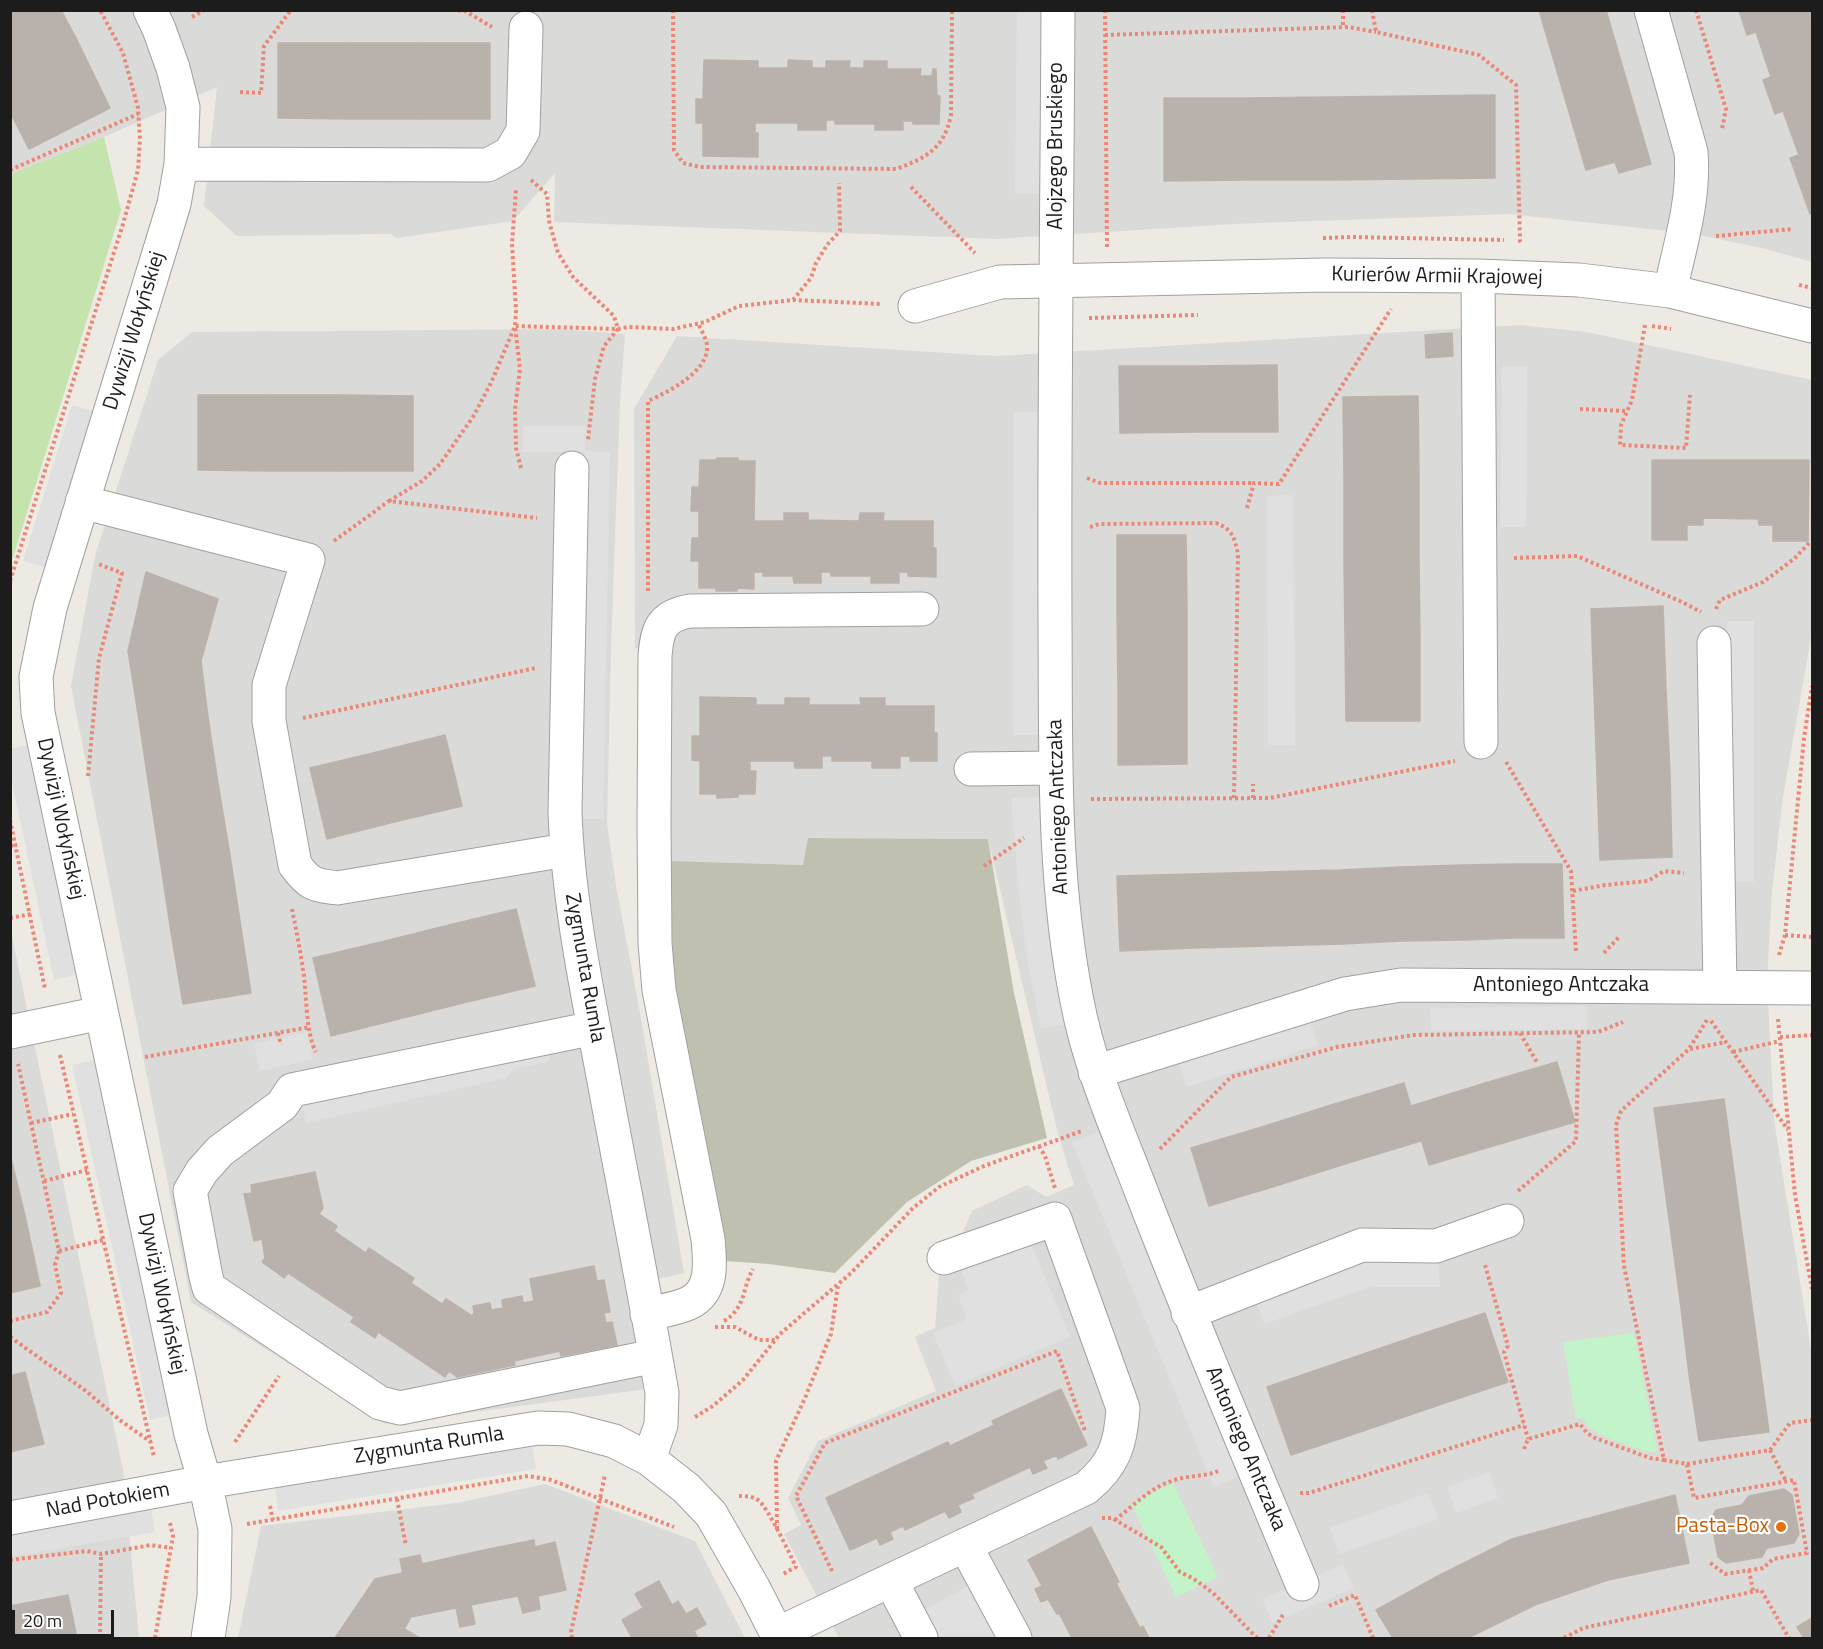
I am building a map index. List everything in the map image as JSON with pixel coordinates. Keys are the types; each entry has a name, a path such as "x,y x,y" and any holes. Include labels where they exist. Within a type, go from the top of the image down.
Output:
{"street":[{"name":"Dywizji Wołyńskiej","path":"150,10 173,68 183,107 181,164 174,204 50,608 36,677 38,713 101,1013 191,1434 205,1482 215,1529 214,1597 208,1638"},
{"name":"Alojzego Bruskiego","path":"1056,281 1058,10"},
{"path":"1651,10 1691,152 1692,173 1670,291"},
{"path":"181,164 488,165 513,162 523,131 526,27"},
{"name":"Kurierów Armii Krajowej","path":"915,306 1000,282 1325,275 1478,276 1579,280 1670,291 1812,326"},
{"path":"1478,276 1480,754"},
{"name":"Antoniego Antczaka","path":"1056,281 1054,511 1058,864 1077,1003 1095,1072 1188,1313 1302,1584"},
{"name":"Zygmunta Rumla","path":"572,468 566,850 594,1029 662,1393 661,1425 649,1459"},
{"path":"82,502 308,560 269,685 270,725 295,865 306,880 320,886 337,888 566,850"},
{"path":"647,1314 689,1304 706,1287 710,1269 708,1239 659,990 655,943 655,656 657,635 662,625 670,618 690,611 922,609"},
{"path":"1713,630 1720,987"},
{"path":"971,769 1056,768"},
{"name":"Antoniego Antczaka","path":"1095,1072 1345,994 1401,985 1812,988"},
{"path":"13,1043 52,1023 101,1013"},
{"path":"594,1029 292,1090 282,1105 220,1151 190,1191 209,1288 381,1403 400,1408 655,1356"},
{"path":"778,1636 1086,1488 1099,1477 1117,1449 1122,1429 1123,1408 1055,1219 944,1258"},
{"path":"1188,1313 1362,1245 1436,1246 1507,1221"},
{"name":"Zygmunta Rumla","path":"205,1482 538,1428 568,1429 614,1441 649,1459 686,1488 711,1515 778,1636"},
{"name":"Nad Potokiem","path":"10,1518 205,1482"},
{"path":"965,1545 1015,1638"},
{"path":"891,1581 921,1638"}],"path":[{"path":"10,582 138,170 138,114 123,53 100,10"},
{"path":"187,20 204,10"},
{"path":"240,92 261,93 264,46 291,10"},
{"path":"673,10 674,150 683,163 700,167 896,169 921,160 935,149 948,128 951,115 952,10"},
{"path":"1105,10 1106,317"},
{"path":"1343,10 1343,27"},
{"path":"1372,10 1376,32"},
{"path":"1105,35 1343,27 1479,55 1516,85 1520,241 1524,246"},
{"path":"10,170 138,114"},
{"path":"308,560 389,501 422,481 440,464 473,417 491,383 514,326 516,311 512,244 513,162"},
{"path":"513,162 547,194 549,221 558,253 573,277 614,316 618,329"},
{"path":"793,300 811,278 816,263 827,245 840,231 839,183"},
{"path":"910,187 1000,282"},
{"path":"1712,237 1793,229"},
{"path":"514,326 673,329 705,322 739,306 793,300 915,306"},
{"path":"1081,475 1100,483 1279,484 1394,309 1380,309"},
{"path":"1056,319 1202,315"},
{"path":"657,635 648,623 648,401 684,381 697,370 706,356 707,345 698,323"},
{"path":"1634,323 1674,330"},
{"path":"1645,325 1632,400 1621,425 1620,445 1686,448 1690,395"},
{"path":"514,326 520,369 516,409 516,448 521,468"},
{"path":"572,468 588,450 595,378 604,346 618,329"},
{"path":"1580,409 1627,411"},
{"path":"1247,508 1254,483"},
{"path":"389,501 571,522"},
{"path":"1080,530 1099,524 1216,523 1226,527 1234,537 1238,554 1234,799"},
{"path":"1480,559 1577,556 1683,602 1713,630 1720,600 1763,582 1794,559 1809,543"},
{"path":"87,780 99,658 122,573 93,563"},
{"path":"270,725 568,661"},
{"path":"1777,962 1785,935 1804,738 1812,686"},
{"path":"1089,798 1270,798 1480,754 1571,871 1578,986"},
{"path":"1253,784 1253,798"},
{"path":"10,820 17,844 52,1023 163,1491"},
{"path":"10,846 17,844"},
{"path":"984,866 1011,848"},
{"path":"1573,891 1648,881 1664,872 1718,876"},
{"path":"306,880 289,896 303,969 313,1047 317,1055"},
{"path":"10,918 31,914"},
{"path":"1785,935 1812,937"},
{"path":"1778,1017 1795,1195 1812,1289"},
{"path":"1664,1460 1624,1266 1616,1125 1621,1111 1689,1049 1708,1018 1789,1131"},
{"path":"1135,1174 1232,1077 1337,1047 1414,1035 1598,1032 1629,1019"},
{"path":"112,1063 310,1027"},
{"path":"1507,1221 1501,1205 1576,1141 1580,1032"},
{"path":"278,1033 281,1045"},
{"path":"1520,1033 1538,1064"},
{"path":"1733,1052 1780,1039 1812,1035"},
{"path":"1689,1049 1726,1042"},
{"path":"10,1321 47,1312 61,1293 55,1265 59,1251 13,1043"},
{"path":"31,1123 74,1114"},
{"path":"691,1420 713,1406 743,1380 775,1340 806,1310 851,1273 912,1209 939,1187 984,1166 1073,1134"},
{"path":"1045,1156 1050,1142"},
{"path":"1039,1146 1045,1156 1056,1191 1055,1219"},
{"path":"44,1181 87,1170"},
{"path":"1476,1232 1508,1346 1504,1352 1528,1439 1524,1449"},
{"path":"59,1251 103,1240"},
{"path":"777,1530 776,1461 806,1398 831,1334 838,1284"},
{"path":"714,1327 735,1327 759,1340 775,1340"},
{"path":"10,1337 86,1390 151,1443"},
{"path":"233,1444 297,1348"},
{"path":"847,1601 796,1496 825,1443 1057,1351 1087,1438"},
{"path":"1528,1439 1580,1424 1587,1433 1595,1438 1650,1458 1687,1464 1770,1450 1790,1423 1812,1420"},
{"path":"1296,1492 1309,1493 1524,1425"},
{"path":"228,1441 243,1449"},
{"path":"1770,1450 1786,1481"},
{"path":"1115,1520 1155,1489 1176,1479 1206,1476 1250,1459"},
{"path":"572,1638 571,1632 608,1464"},
{"path":"1687,1464 1694,1498 1794,1480 1807,1553 1773,1559 1763,1568 1725,1574 1709,1562"},
{"path":"155,1638 173,1536 528,1476 550,1480 680,1529"},
{"path":"730,1496 751,1497 760,1501 796,1567 754,1589"},
{"path":"397,1499 406,1546"},
{"path":"1098,1518 1112,1518 1161,1547 1180,1572 1194,1579 1212,1593 1257,1638"},
{"path":"10,1560 87,1551 100,1554 151,1545 170,1548"},
{"path":"100,1554 100,1638"},
{"path":"1749,1570 1753,1591"},
{"path":"1302,1584 1314,1612 1355,1595 1373,1638"},
{"path":"1564,1638 1583,1628 1761,1590 1789,1638"}],"shaded area":[{"path":"11,11 1812,11 1812,262 1766,249 1695,234 1510,214 1234,224 997,239 554,222 555,173 513,221 397,238 390,234 237,236 204,206 217,87 104,137 11,174"},
{"path":"1017,11 1042,11 1042,194 1015,194"},
{"path":"1519,325 1587,332 1812,380 1812,632 1783,797 1772,890 1767,981 1774,1120 1812,1356 1812,1638 839,1638 784,1534 801,1525 788,1498 818,1441 936,1391 915,1337 935,1328 939,1276 927,1248 963,1232 972,1211 1027,1185 1046,1197 1074,1185 1058,1134 988,839 808,838 804,865 671,861 669,648 635,648 634,409 677,336 996,356"},
{"path":"560,329 625,334 620,402 607,823 684,1273 657,1279 662,1387 385,1424 191,1302 71,686 95,556 158,360 192,332"},
{"path":"1502,366 1527,366 1526,527 1500,527"},
{"path":"72,405 93,411 44,567 23,561"},
{"path":"1014,412 1041,412 1040,735 1013,735"},
{"path":"523,426 586,426 585,451 610,452 603,819 578,819 585,452 523,452"},
{"path":"1293,495 1295,745 1268,745 1267,496"},
{"path":"1727,621 1754,621 1754,882 1728,882"},
{"path":"27,745 76,975 54,980 11,777 11,749"},
{"path":"1041,797 1041,841 1047,908 1067,1024 1041,1028 1027,958 1011,798"},
{"path":"808,838 988,839 1014,993 1047,1138 971,1161 907,1202 835,1273 725,1261 673,992 671,861 803,865"},
{"path":"10,927 123,1470 139,1638 11,1638"},
{"path":"1587,1006 1587,1029 1431,1031 1430,1008"},
{"path":"1310,1020 1318,1045 1187,1087 1179,1062"},
{"path":"307,1032 313,1059 260,1071 254,1044"},
{"path":"547,1047 550,1061 514,1069 506,1078 306,1123 301,1101"},
{"path":"94,1060 171,1415 150,1420 72,1065"},
{"path":"1099,1132 1240,1476 1214,1487 1072,1142"},
{"path":"1028,1236 1070,1337 955,1386 933,1333 967,1319 958,1295 969,1290 958,1265"},
{"path":"1367,1258 1438,1260 1440,1287 1369,1287 1264,1324 1255,1298"},
{"path":"532,1446 536,1469 278,1511 275,1488"},
{"path":"1490,1472 1498,1498 1456,1513 1447,1487"},
{"path":"545,1484 695,1541 745,1638 238,1638 261,1526 457,1503"},
{"path":"1428,1493 1438,1519 1339,1554 1330,1528"},
{"path":"151,1507 155,1532 11,1557 11,1532"},
{"path":"1343,1564 1354,1588 1272,1623 1262,1599"},
{"path":"968,1586 996,1638 938,1638 923,1610"}],"green space":[{"path":"104,137 121,210 11,564 11,174"},
{"path":"1634,1333 1657,1451 1649,1452 1612,1440 1587,1425 1583,1418 1576,1419 1563,1342"},
{"path":"1173,1483 1218,1577 1176,1597 1131,1503"}],"building":[{"path":"10,10 61,10 76,38 10,71"},
{"path":"1539,10 1606,10 1651,164 1619,173 1615,162 1586,170"},
{"path":"1739,10 1812,10 1810,14 1812,22 1812,213 1810,214 1790,158 1799,155 1783,111 1775,114 1763,80 1771,77 1756,32 1747,35"},
{"path":"76,38 110,108 29,149 10,112 10,71"},
{"path":"278,43 349,43 349,119 278,118"},
{"path":"349,43 420,43 419,119 349,119"},
{"path":"420,43 490,43 490,119 419,119"},
{"path":"704,60 758,61 758,68 788,68 788,60 812,61 812,68 826,68 826,61 850,61 849,68 864,68 864,61 887,61 887,69 921,69 920,76 932,76 933,69 936,69 937,96 940,96 939,124 913,124 913,121 903,121 903,130 875,130 875,124 835,124 835,120 826,120 826,130 798,130 798,123 755,123 755,133 758,133 758,157 703,156 703,123 696,123 696,99 703,99"},
{"path":"1495,95 1495,178 1412,179 1412,96"},
{"path":"1412,96 1412,179 1330,180 1329,97"},
{"path":"1329,97 1330,180 1247,180 1246,98"},
{"path":"1164,98 1246,98 1247,180 1164,181"},
{"path":"1452,333 1453,356 1426,358 1425,335"},
{"path":"1277,365 1278,432 1199,432 1198,366"},
{"path":"1119,366 1198,366 1199,432 1120,433"},
{"path":"198,395 270,395 269,471 198,470"},
{"path":"270,395 342,395 341,471 269,471"},
{"path":"342,395 413,396 413,471 341,471"},
{"path":"1418,396 1419,477 1344,478 1343,397"},
{"path":"717,458 755,461 754,521 784,521 784,513 808,513 808,520 859,521 860,513 884,513 883,521 933,521 936,577 908,576 908,572 899,572 899,583 871,583 871,576 831,576 831,572 821,572 821,583 794,583 793,576 763,576 763,572 754,572 754,589 737,588 737,591 716,591 716,588 699,588 699,561 691,561 692,538 699,538 699,511 691,511 692,487 699,487 700,460 716,460"},
{"path":"1652,460 1809,460 1808,541 1773,541 1773,525 1759,525 1758,519 1703,518 1703,525 1687,525 1687,540 1652,540"},
{"path":"1419,477 1419,558 1344,559 1344,478"},
{"path":"1117,535 1186,535 1187,611 1117,612"},
{"path":"1419,558 1420,640 1345,640 1344,559"},
{"path":"146,572 218,599 201,661 128,651"},
{"path":"1663,606 1666,690 1594,693 1591,609"},
{"path":"1187,611 1187,688 1118,688 1117,612"},
{"path":"1345,640 1420,640 1420,721 1346,721"},
{"path":"128,651 201,661 208,717 140,727"},
{"path":"1118,688 1187,688 1187,764 1118,765"},
{"path":"1666,690 1670,774 1597,777 1594,693"},
{"path":"700,697 756,698 756,705 785,705 785,698 809,698 809,705 861,705 860,698 885,698 885,706 934,706 937,761 910,761 910,756 900,756 900,768 872,768 872,761 832,761 832,756 822,756 822,768 795,768 794,761 750,761 750,771 756,771 755,794 717,798 717,794 700,794 700,761 692,760 692,736 700,736"},
{"path":"208,717 218,783 150,794 140,727"},
{"path":"445,735 462,806 394,822 377,752"},
{"path":"377,752 394,822 327,839 310,768"},
{"path":"1670,774 1672,857 1600,860 1597,777"},
{"path":"218,783 230,855 161,866 150,794"},
{"path":"230,855 240,921 171,932 161,866"},
{"path":"1512,864 1514,938 1464,940 1462,865"},
{"path":"1512,864 1562,864 1564,938 1514,938"},
{"path":"1462,865 1464,940 1402,941 1400,867"},
{"path":"1400,867 1402,941 1342,944 1340,870"},
{"path":"1340,870 1342,944 1268,946 1265,872"},
{"path":"1265,872 1268,946 1194,948 1192,874"},
{"path":"1192,874 1194,948 1120,951 1117,876"},
{"path":"516,909 535,986 467,1002 449,925"},
{"path":"240,921 251,993 183,1004 171,932"},
{"path":"449,925 467,1002 399,1019 381,942"},
{"path":"381,942 399,1019 331,1036 313,958"},
{"path":"1557,1062 1575,1122 1503,1143 1485,1083"},
{"path":"1404,1083 1421,1141 1348,1163 1331,1105"},
{"path":"1485,1083 1503,1143 1429,1165 1411,1106"},
{"path":"1724,1099 1733,1165 1663,1175 1654,1108"},
{"path":"1331,1105 1348,1163 1279,1185 1262,1127"},
{"path":"1262,1127 1279,1185 1209,1206 1191,1148"},
{"path":"10,1154 26,1220 10,1223"},
{"path":"1733,1165 1742,1232 1672,1241 1663,1175"},
{"path":"315,1172 323,1208 319,1214 337,1226 334,1231 366,1253 369,1248 414,1278 411,1283 442,1304 446,1299 472,1316 473,1306 490,1303 491,1310 503,1308 502,1300 522,1296 523,1303 534,1301 530,1279 594,1266 597,1281 604,1280 610,1312 604,1313 606,1323 612,1322 617,1345 561,1356 560,1351 514,1361 515,1365 457,1377 449,1371 445,1377 378,1332 375,1338 351,1322 354,1317 288,1273 284,1278 262,1262 265,1258 262,1239 254,1241 244,1194 252,1193 251,1185"},
{"path":"26,1220 40,1286 10,1293 10,1223"},
{"path":"1742,1232 1751,1299 1681,1308 1672,1241"},
{"path":"1751,1299 1760,1365 1689,1375 1681,1308"},
{"path":"1485,1313 1508,1382 1436,1406 1413,1337"},
{"path":"1413,1337 1436,1406 1363,1431 1340,1362"},
{"path":"1340,1362 1363,1431 1291,1455 1267,1387"},
{"path":"1760,1365 1769,1432 1699,1441 1689,1375"},
{"path":"25,1372 44,1444 10,1452 10,1376"},
{"path":"1061,1389 1087,1445 1058,1459 1057,1455 1043,1461 1047,1468 1033,1474 1030,1467 972,1494 974,1498 958,1505 961,1512 949,1518 945,1511 905,1530 903,1526 890,1532 893,1539 880,1545 877,1538 850,1550 826,1498 948,1442 950,1446 994,1425 992,1421"},
{"path":"1784,1489 1792,1495 1799,1534 1794,1543 1767,1548 1762,1557 1726,1563 1718,1557 1711,1519 1716,1510 1742,1505 1749,1496"},
{"path":"1675,1495 1689,1563 1608,1580 1589,1518"},
{"path":"1589,1518 1608,1580 1535,1605 1512,1539"},
{"path":"1091,1527 1119,1582 1116,1583 1140,1628 1143,1626 1149,1638 1072,1638 1059,1613 1057,1614 1048,1599 1041,1602 1035,1589 1042,1586 1028,1560"},
{"path":"1512,1539 1535,1605 1472,1636 1438,1576"},
{"path":"534,1540 535,1547 555,1542 566,1590 538,1596 540,1609 523,1613 518,1596 491,1601 484,1550"},
{"path":"484,1550 491,1601 471,1605 475,1624 460,1627 456,1608 411,1617 400,1559 420,1555 422,1564"},
{"path":"402,1573 411,1617 404,1629 420,1638 335,1638 375,1579"},
{"path":"1438,1576 1472,1636 1468,1638 1393,1638 1376,1610"},
{"path":"659,1581 672,1605 678,1601 686,1614 697,1608 706,1624 694,1631 698,1638 632,1638 622,1620 643,1608 635,1594"},
{"path":"68,1595 77,1638 10,1638 10,1606"},
{"path":"1812,1618 1812,1638 1804,1638 1797,1627"}],"place":[{"name":"Pasta-Box","path":"1781,1527"}]}
